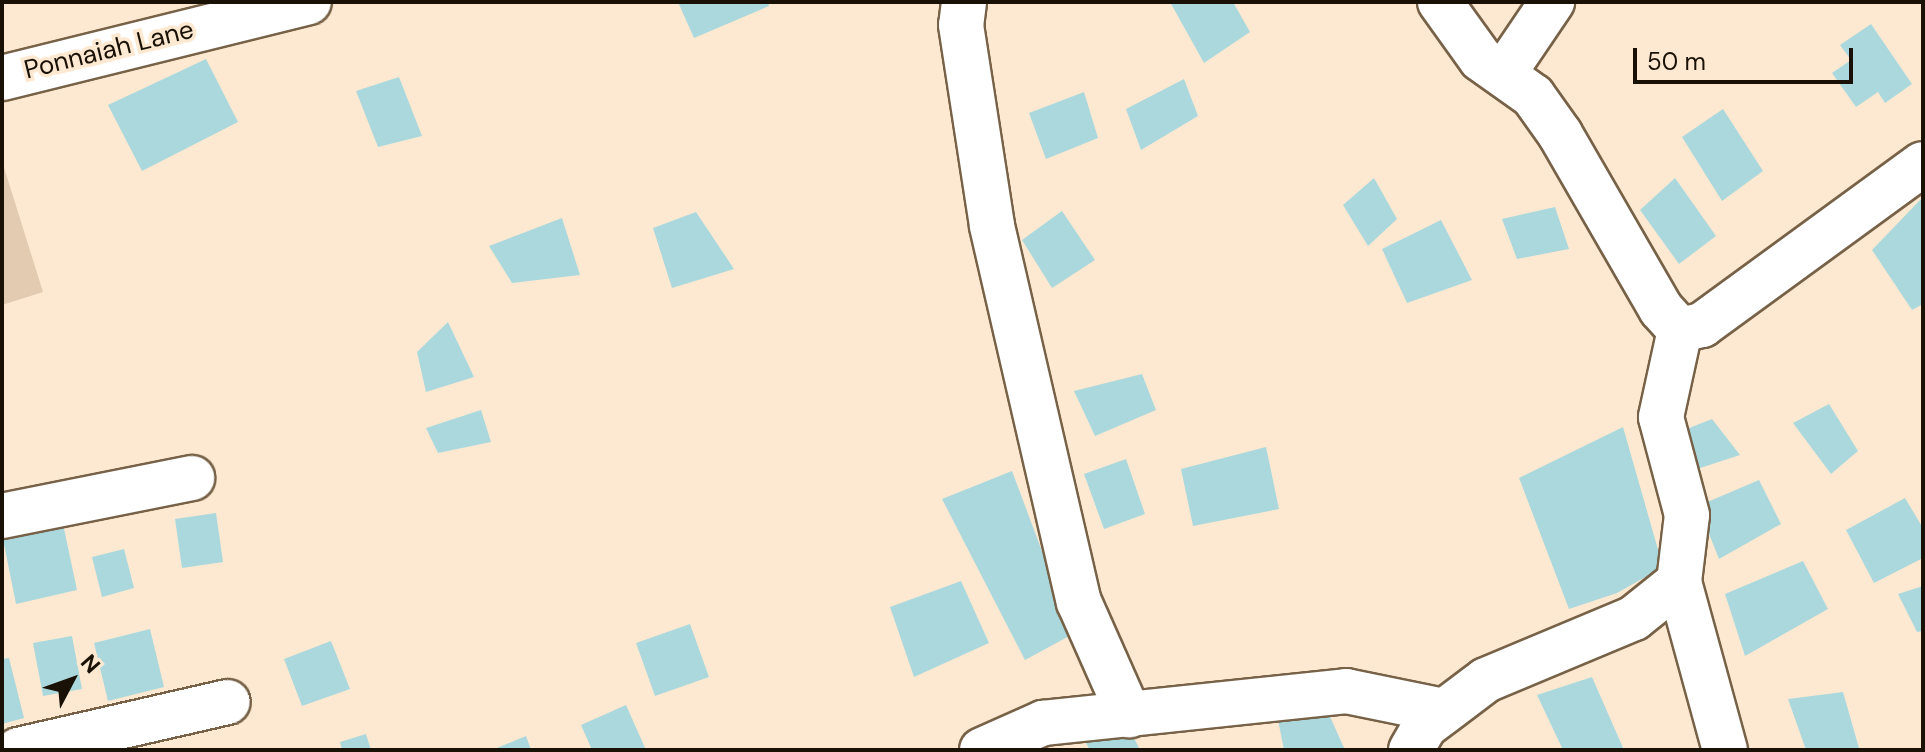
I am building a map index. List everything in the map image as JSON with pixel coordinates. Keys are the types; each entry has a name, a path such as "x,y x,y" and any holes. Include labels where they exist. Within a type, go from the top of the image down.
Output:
{"street":[{"name":"Ponnaiah Lane","path":"2,78 309,2"},
{"path":"964,2 961,25 992,226 1058,512 1079,602 1129,715"},
{"path":"1440,2 1481,59 1533,96 1560,134 1661,309 1680,330"},
{"path":"1504,73 1552,2"},
{"path":"1680,330 1702,325 1923,164"},
{"path":"1680,330 1661,417 1687,515 1679,582 1725,750"},
{"path":"2,516 192,478"},
{"path":"1411,750 1425,726 1486,680 1634,618 1679,582"},
{"path":"982,750 1043,723 1346,691 1444,711"},
{"path":"18,750 228,702"}],"shaded area":[{"path":"2,161 43,292 2,305"}],"building":[{"path":"678,2 768,2 769,6 694,38"},
{"path":"1170,2 1233,2 1250,32 1204,63"},
{"path":"1871,24 1912,84 1885,103 1878,92 1856,107 1832,73 1851,60 1840,45"},
{"path":"206,59 238,122 142,171 108,105"},
{"path":"399,77 422,136 378,147 356,91"},
{"path":"1184,79 1198,116 1141,150 1126,109"},
{"path":"1084,92 1098,138 1046,159 1029,113"},
{"path":"1723,109 1763,171 1722,201 1682,137"},
{"path":"1374,178 1397,219 1368,246 1343,205"},
{"path":"1675,178 1716,236 1679,264 1640,210"},
{"path":"1923,197 1923,304 1912,310 1872,250"},
{"path":"1555,207 1569,249 1517,259 1502,219"},
{"path":"1062,211 1095,260 1052,288 1022,240"},
{"path":"696,212 734,269 672,288 653,228"},
{"path":"562,218 580,275 512,283 489,246"},
{"path":"1441,220 1472,280 1407,303 1382,249"},
{"path":"448,322 474,377 426,392 417,352"},
{"path":"1142,374 1156,410 1095,436 1074,391"},
{"path":"1829,404 1858,451 1831,474 1793,423"},
{"path":"481,410 491,442 438,453 426,428"},
{"path":"1712,419 1740,455 1691,471 1679,432"},
{"path":"1623,427 1663,567 1617,593 1569,609 1519,478"},
{"path":"1266,447 1279,509 1193,526 1181,469"},
{"path":"1126,459 1145,514 1104,529 1084,474"},
{"path":"1012,471 1073,634 1025,660 942,499"},
{"path":"1759,480 1781,524 1719,559 1698,506"},
{"path":"1905,498 1923,528 1923,558 1874,583 1846,530"},
{"path":"216,513 223,562 182,568 175,519"},
{"path":"62,519 77,590 16,604 2,534"},
{"path":"124,549 134,588 102,597 92,557"},
{"path":"1803,561 1828,609 1745,656 1725,594"},
{"path":"961,581 989,643 914,677 890,607"},
{"path":"1923,586 1923,631 1917,632 1898,594"},
{"path":"690,624 709,677 655,696 636,643"},
{"path":"150,629 164,687 108,701 94,643"},
{"path":"72,636 82,689 43,696 33,643"},
{"path":"331,641 350,689 302,706 284,659"},
{"path":"9,658 24,718 2,724 2,659"},
{"path":"1592,677 1624,750 1563,750 1537,695"},
{"path":"1843,692 1859,748 1806,750 1788,699"},
{"path":"626,705 646,750 592,750 581,725"},
{"path":"1328,712 1345,750 1284,750 1278,720"},
{"path":"1130,730 1140,750 1090,750 1082,736"},
{"path":"366,734 371,750 342,750 340,742"},
{"path":"526,736 531,750 492,750"}]}
